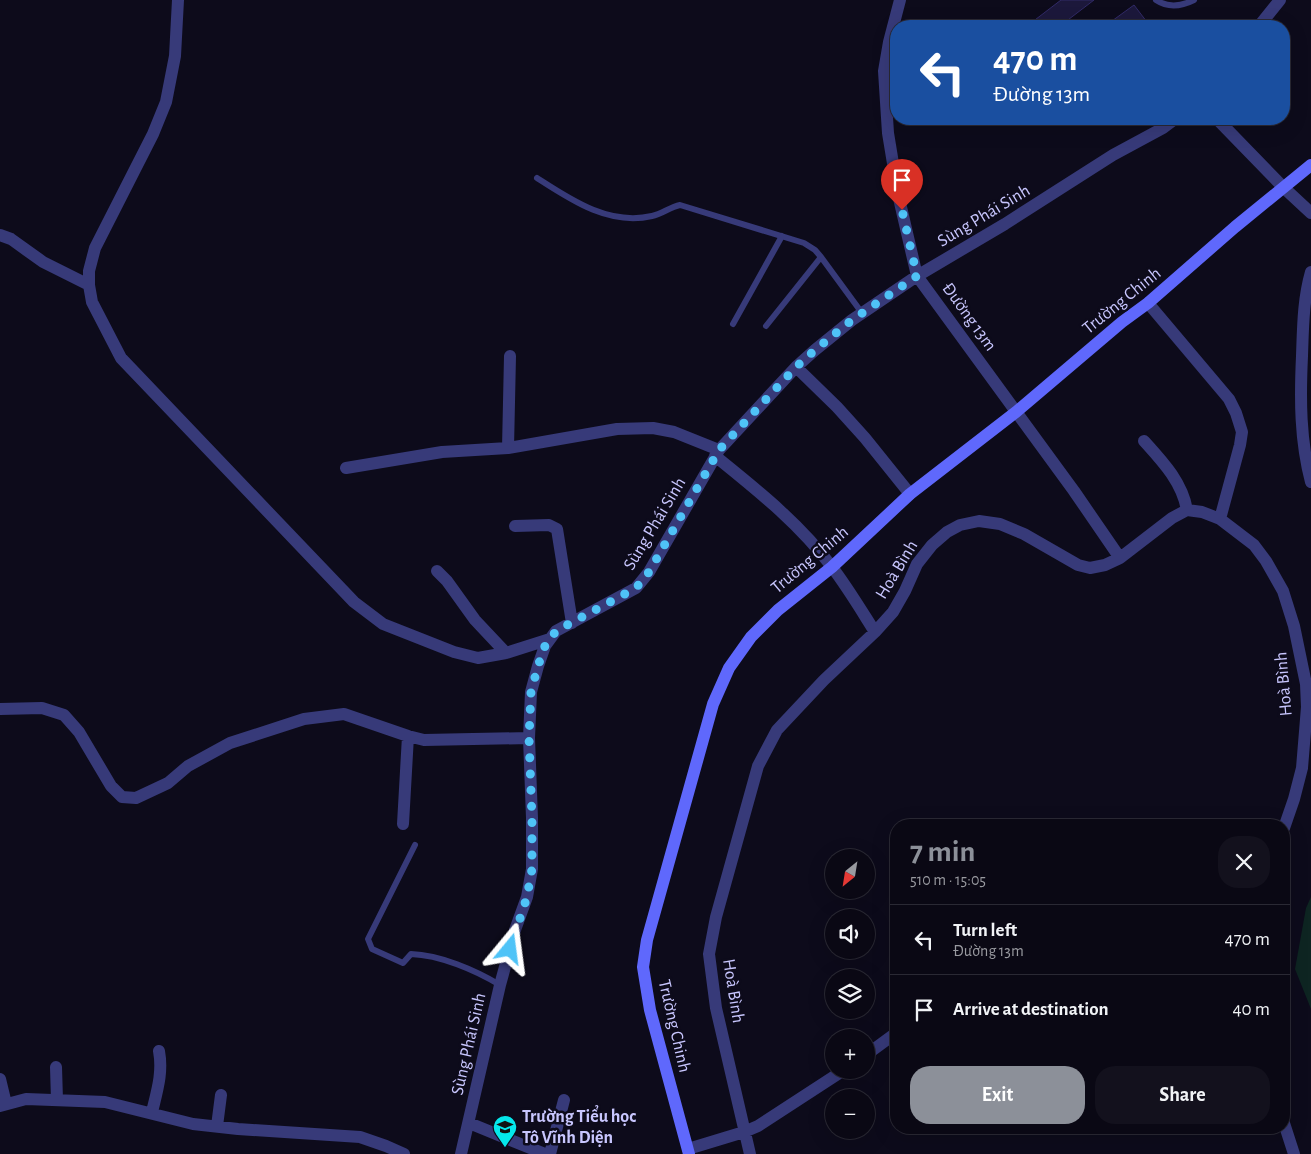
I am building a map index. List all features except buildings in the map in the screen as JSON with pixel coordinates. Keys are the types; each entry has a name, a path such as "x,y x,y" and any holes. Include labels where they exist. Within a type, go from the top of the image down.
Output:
{"street":[{"path":"178,0 175,56 166,102 153,134 95,248 89,271 92,302 121,358 354,602 383,624 454,652 478,658 506,653 550,639"},
{"name":"Đường 13m","path":"895,20 900,0"},
{"path":"1264,20 1280,0"},
{"name":"Đường 13m","path":"890,38 884,72 888,133 898,194 917,276 1074,491 1120,558"},
{"name":"Sùng Phái Sinh","path":"461,1154 500,985 515,930 527,897 532,869 529,738 531,692 545,646 556,631 636,588 653,566 717,453 796,367 815,350 862,313 917,276 1005,224 1113,155 1167,125"},
{"path":"1223,125 1311,213"},
{"name":"Trường Chinh","path":"688,1152 650,1010 643,967 647,940 713,704 729,668 752,637 778,610 832,567 910,494 1016,412 1311,165"},
{"path":"0,234 11,239 44,262 89,285"},
{"path":"1311,272 1303,314 1301,428 1305,460 1311,482"},
{"path":"1148,303 1229,399 1236,413 1242,432 1241,439 1220,519"},
{"path":"508,448 510,356"},
{"path":"796,367 848,419 910,494"},
{"path":"346,468 442,452 508,448 617,429 652,428 674,432 717,453 799,528 832,567 875,632"},
{"path":"1144,441 1175,477 1185,497 1187,510"},
{"name":"Hoà Bình","path":"750,1154 716,1008 709,954 716,917 758,766 777,730 824,680 875,632 893,612 918,564 932,545 946,532 960,525 979,522 1000,524 1024,534 1078,565 1090,568 1105,565 1120,558 1172,518 1187,510 1202,512 1220,519 1254,545 1266,560 1283,591 1302,659 1309,706 1302,768 1287,819"},
{"path":"515,526 549,525 557,529 572,623"},
{"path":"437,570 475,620 506,653"},
{"path":"0,709 42,708 64,715 79,732 111,786 122,797 136,798 168,783 188,766 230,743 304,719 344,714 424,740 529,738"},
{"path":"403,824 408,736"},
{"path":"875,1049 890,1038"},
{"path":"152,1112 161,1077 162,1066 159,1051"},
{"path":"56,1067 56,1100"},
{"path":"0,1079 3,1105 26,1099 105,1102 152,1112 193,1124 360,1137 404,1154"},
{"path":"688,1152 758,1126 830,1079"},
{"path":"217,1126 221,1095"},
{"path":"550,1154 564,1100"},
{"path":"469,1123 545,1154"},
{"path":"1287,1134 1292,1153"}],"lane":[{"path":"1156,0 1163,5 1185,5 1194,0"},
{"path":"537,178 574,201 606,214 628,218 650,216 680,205 804,243 815,250 821,257 862,313"},
{"path":"733,324 782,236"},
{"path":"766,326 821,257"},
{"path":"415,844 368,939 372,949 402,963 411,954 427,955 483,975 500,985"}],"green space":[{"path":"1311,897 1311,1009 1295,969 1306,908"}],"place":[{"name":"Trường Tiểu học Tô Vĩnh Diện","path":"505,1148"}],"route":[{"path":"510,949 527,897 532,869 529,738 531,692 545,646 556,631 636,588 649,572 665,546 719,450 796,367 815,350 852,320 917,276 902,210"}]}
